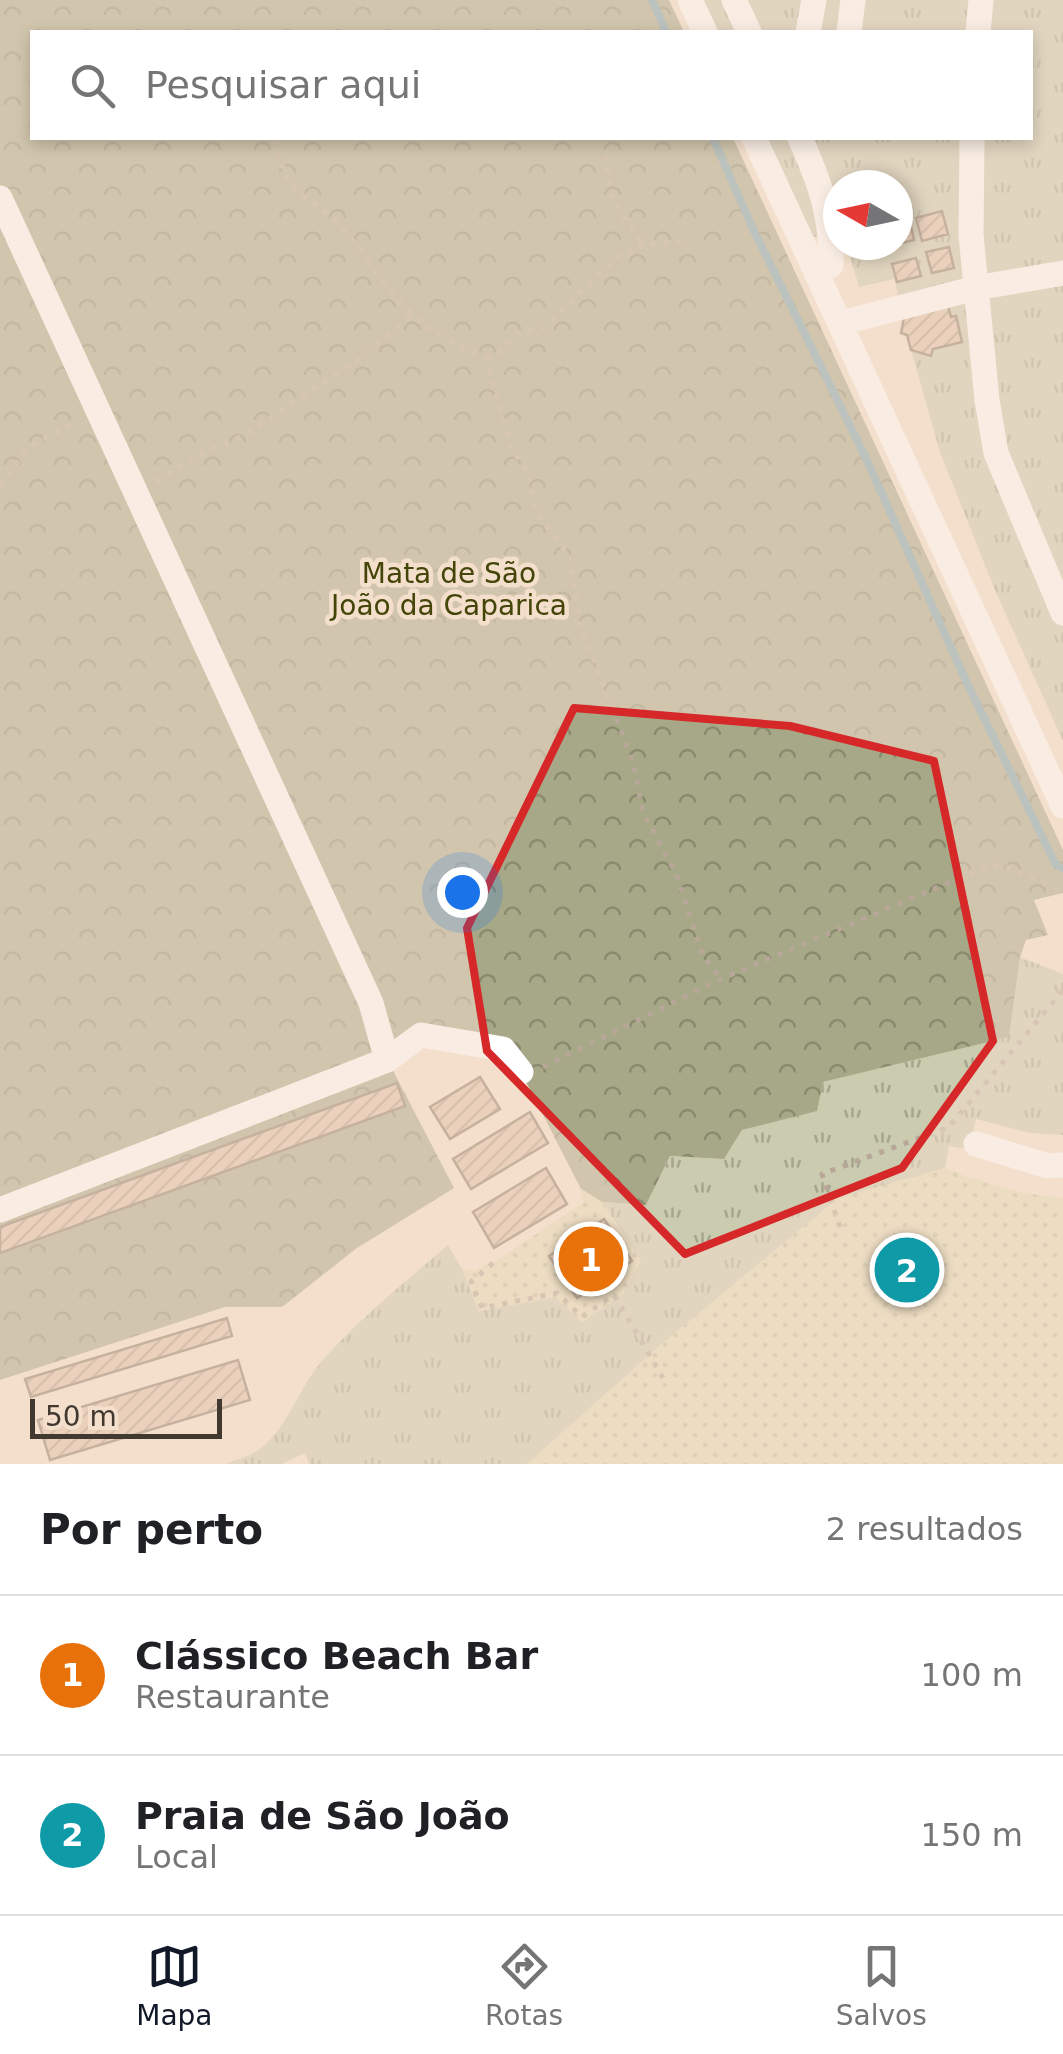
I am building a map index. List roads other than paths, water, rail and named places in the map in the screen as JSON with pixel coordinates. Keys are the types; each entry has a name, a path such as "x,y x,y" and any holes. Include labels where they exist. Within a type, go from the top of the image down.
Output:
{"street":[{"path":"690,0 704,30"},
{"path":"734,0 747,30"},
{"path":"808,30 814,0"},
{"path":"849,30 853,0"},
{"path":"978,30 981,0"},
{"path":"755,140 1063,806"},
{"path":"801,140 821,186 832,229 831,265 816,272"},
{"path":"972,140 976,288 996,453 1062,606"},
{"path":"0,198 371,1004 388,1060"},
{"path":"841,322 976,288 1063,273"},
{"path":"0,1210 388,1060 422,1035 504,1049 521,1072"},
{"path":"976,1144 1048,1166 1063,1165"}],"waterway":[{"path":"652,0 665,30"},
{"path":"714,140 753,229 864,454 966,681 1056,865 1063,868"}],"place":[{"name":"Clássico Beach Bar","path":"591,1259"},
{"name":"Praia de São João","path":"907,1270"}],"park label":[{"name":"Mata de São João da Caparica","path":"449,589"}]}
